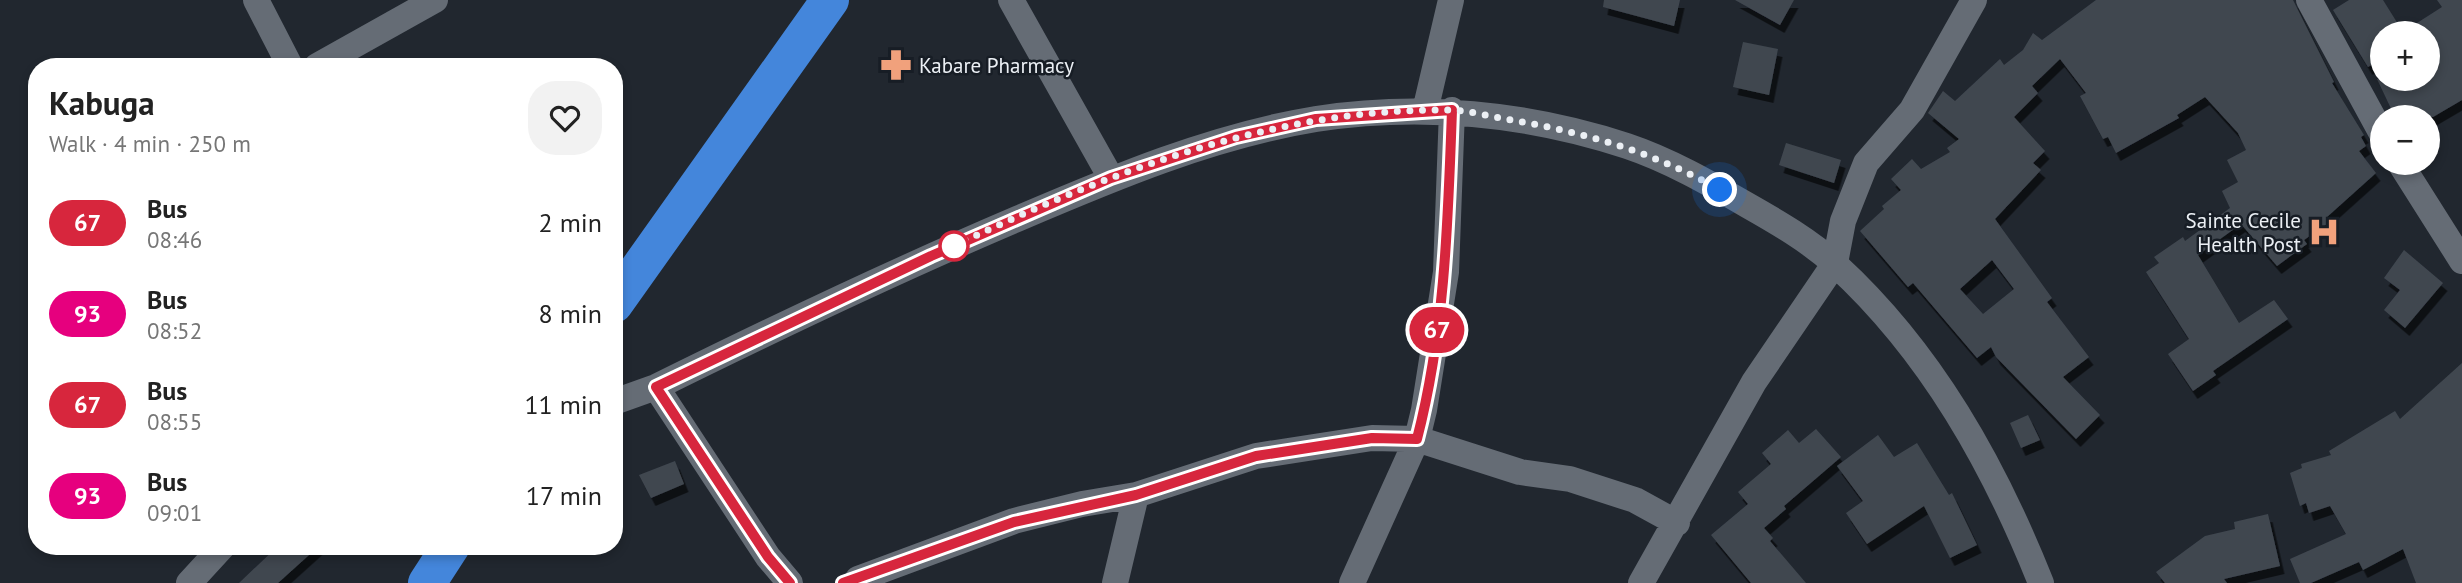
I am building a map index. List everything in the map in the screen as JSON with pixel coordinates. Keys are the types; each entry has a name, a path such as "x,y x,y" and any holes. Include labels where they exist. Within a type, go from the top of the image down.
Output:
{"highway":[{"path":"623,291 830,0"},
{"path":"427,583 445,555"}],"street":[{"path":"256,0 286,58"},
{"path":"331,58 435,0"},
{"path":"1011,0 1111,178"},
{"path":"1425,111 1451,0"},
{"path":"1641,583 1754,382 1835,263 1843,221 1866,163 1912,110 1974,0"},
{"path":"2308,0 2370,112"},
{"path":"1352,583 1417,439 1424,410 1446,272 1452,110"},
{"path":"623,399 656,387 942,251 1111,178 1236,137 1316,119 1452,110 1561,128 1630,147 1712,185 1779,223 1835,263 1897,329 1933,375 1969,430 2041,583"},
{"path":"2408,175 2458,245"},
{"path":"656,387 768,557 790,583"},
{"path":"853,582 1014,522 1136,495 1256,456 1359,440 1417,439 1520,472 1570,479 1604,488 1677,523"},
{"path":"1115,583 1136,495"},
{"path":"189,583 215,555"}],"building":[{"path":"1604,0 1680,0 1674,26 1603,7"},
{"path":"1735,0 1794,0 1780,25"},
{"path":"2096,0 2293,0 2334,82 2332,83 2364,135 2361,137 2366,146 2359,151 2370,165 2370,175 2374,175 2327,217 2330,222 2304,240 2307,244 2277,266 2241,224 2198,255 2239,323 2274,300 2288,319 2213,371 2216,375 2193,391 2168,354 2189,339 2146,272 2159,263 2154,257 2183,237 2185,241 2230,208 2222,191 2238,182 2227,160 2246,150 2238,133 2205,97 2177,115 2179,118 2116,153 2108,137 2103,139 2080,96 2086,93 2060,59 2032,86 2038,93 2014,117 2045,151 2033,163 2041,170 1995,219 2052,298 2047,302 2089,357 2063,377 2100,415 2076,439 1996,357 1991,347 1977,358 1913,283 1908,287 1860,231 1884,209 1882,206 1901,190 1891,179 1912,159 1921,169 1950,152 1947,148 1959,139 1928,113 1943,91 1955,101 2000,59 2004,65 2023,50 2033,33 2042,40","holes":["1992,260 2014,289 1983,314 1960,289"]},
{"path":"2349,0 2383,0 2396,21 2370,21 2370,66 2368,67 2333,10"},
{"path":"2437,0 2462,0 2462,100 2440,113 2440,105 2389,105 2383,91 2440,91 2440,21 2420,21 2442,7"},
{"path":"1743,42 1778,49 1769,95 1733,87"},
{"path":"1786,143 1841,160 1834,183 1779,165"},
{"path":"2404,250 2443,283 2405,328 2384,310 2400,290 2384,278"},
{"path":"2462,363 2462,583 2416,583 2403,549 2363,570 2359,562 2311,583 2300,583 2290,559 2346,534 2330,506 2309,513 2306,503 2300,506 2290,473 2302,468 2301,464 2331,455 2329,451 2395,411 2400,419"},
{"path":"2028,415 2040,440 2021,448 2010,423"},
{"path":"1816,429 1841,457 1784,506 1786,509 1764,528 1773,538 1770,541 1806,583 1751,583 1711,535 1748,504 1738,492 1771,464 1762,453 1788,430 1799,443"},
{"path":"1878,435 1894,457 1917,443 1949,495 1952,493 1977,545 1950,558 1924,506 1867,544 1846,513 1863,501 1837,466"},
{"path":"675,461 684,484 651,498 639,475"},
{"path":"2268,514 2280,566 2224,579 2227,583 2165,583 2156,572 2205,536 2235,529 2234,522"},
{"path":"269,555 309,555 278,583 239,583"}],"bus line":[{"name":"67","path":"790,583 768,557 656,387 798,317 1111,178 1236,137 1316,119 1452,110 1446,272 1417,439 1372,438 1322,443 1256,456 1136,495 1082,504 1014,522 843,583"}],"place":[{"name":"Kabare Pharmacy","path":"896,65"},
{"name":"Sainte Cecile Health Post","path":"2324,232"}],"route":[{"path":"954,246 1111,178 1236,137 1316,119 1366,114 1452,110 1561,128 1630,147 1701,178 1720,190"}]}
